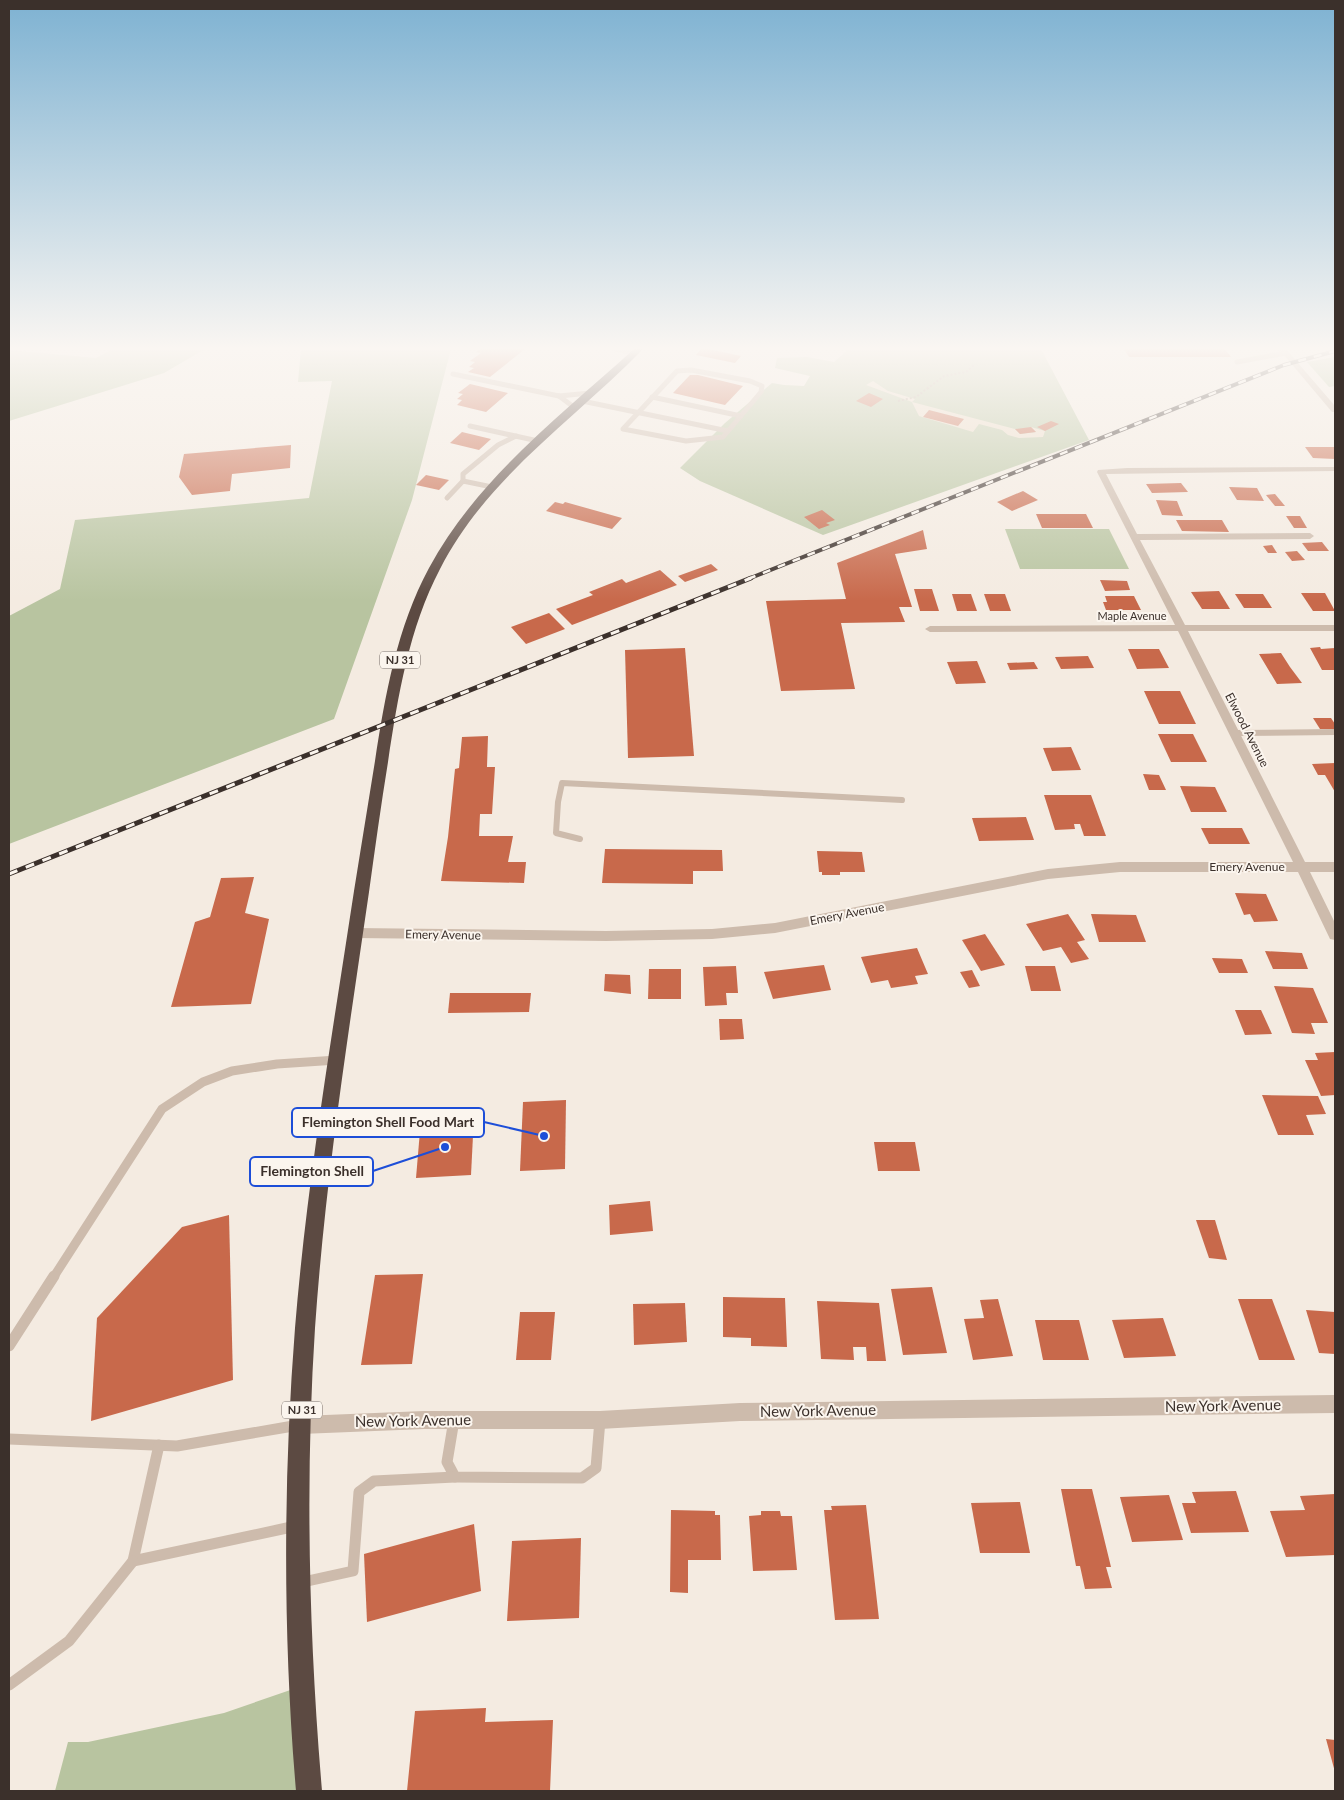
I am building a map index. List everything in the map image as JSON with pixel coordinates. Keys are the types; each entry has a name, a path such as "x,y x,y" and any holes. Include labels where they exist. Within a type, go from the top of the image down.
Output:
{"highway":[{"name":"NJ 31","path":"309,1791 300,1664 298,1583 301,1425 306,1326 320,1184 388,714 410,623 445,549 459,528 492,487 548,433"}],"street":[{"name":"Elwood Avenue","path":"1335,469 1127,470 1101,472 1235,733 1335,936"},
{"path":"1133,537 1310,536"},
{"name":"Maple Avenue","path":"930,629 1335,628"},
{"name":"Emery Avenue","path":"356,933 606,936 712,934 775,928 1057,873 1120,867 1335,867"},
{"name":"New York Avenue","path":"301,1425 344,1422 454,1420 600,1420 740,1412 1335,1404"}],"lane":[{"path":"502,433 538,442"},
{"path":"644,433 686,441 723,437 726,433"},
{"path":"448,498 463,481 463,474 498,445 516,436"},
{"path":"463,481 492,487"},
{"path":"1235,733 1335,732"},
{"path":"580,839 556,833 558,802 562,783 902,800"},
{"path":"9,1346 162,1109 194,1087 219,1075 244,1068 338,1060"},
{"path":"454,1420 447,1462 454,1477"},
{"path":"298,1583 353,1571 359,1492 374,1482 454,1477 582,1478 596,1468 600,1420"},
{"path":"9,1439 177,1446 301,1425"},
{"path":"9,1685 69,1641 133,1561 159,1445"},
{"path":"133,1561 298,1526"}],"green space":[{"path":"322,433 429,433 412,500 334,719 9,844 9,616 60,589 75,520 309,498"},
{"path":"715,433 1085,433 1089,440 823,535 700,481 680,468"},
{"path":"1005,529 1109,529 1129,569 1020,569"},
{"path":"302,1686 309,1791 55,1791 68,1742 88,1742 224,1713"}],"shaded area":[{"path":"1006,433 1044,433 1043,437 1019,438"}],"building":[{"path":"461,433 491,439 479,450 450,443"},
{"path":"291,445 290,468 232,474 230,491 192,495 179,477 184,454"},
{"path":"1305,447 1335,447 1335,459 1313,458"},
{"path":"426,475 449,480 439,490 416,485"},
{"path":"1181,483 1188,492 1152,493 1146,484"},
{"path":"1229,487 1257,488 1264,501 1237,500"},
{"path":"1023,491 1038,500 1012,511 997,502"},
{"path":"1275,494 1285,506 1275,506 1266,495"},
{"path":"1156,500 1177,501 1183,516 1162,515"},
{"path":"555,502 563,504 565,502 622,518 612,529 546,511"},
{"path":"822,510 835,520 826,523 830,525 819,529 804,517"},
{"path":"1036,514 1086,514 1093,528 1042,528"},
{"path":"1286,516 1300,516 1307,528 1294,528"},
{"path":"1176,520 1222,520 1229,532 1182,531"},
{"path":"923,530 927,549 895,554 912,607 899,607 905,622 841,623 855,689 781,691 766,601 846,599 837,563"},
{"path":"1322,542 1329,551 1308,551 1302,543"},
{"path":"1272,545 1277,553 1268,553 1263,546"},
{"path":"1297,551 1305,560 1292,561 1285,552"},
{"path":"711,564 718,570 685,582 678,576"},
{"path":"660,570 677,585 572,625 556,609 593,595 589,592 622,579 626,583"},
{"path":"1100,580 1127,581 1130,590 1105,591"},
{"path":"914,589 932,589 939,611 920,611"},
{"path":"1219,591 1230,609 1202,609 1191,592"},
{"path":"1301,593 1325,593 1335,611 1313,611"},
{"path":"952,594 971,594 977,611 957,611"},
{"path":"984,594 1005,594 1011,611 990,611"},
{"path":"1235,594 1263,594 1272,608 1244,608"},
{"path":"1105,596 1134,596 1141,610 1106,610 1103,602 1107,602"},
{"path":"549,613 565,629 526,644 511,627"},
{"path":"1320,647 1321,649 1335,648 1335,670 1322,670 1310,648"},
{"path":"685,648 694,756 628,758 625,650"},
{"path":"1128,649 1159,649 1169,668 1137,669"},
{"path":"1281,653 1302,683 1277,684 1259,654"},
{"path":"1088,656 1094,668 1061,669 1055,657"},
{"path":"977,661 986,683 956,684 947,662"},
{"path":"1034,662 1038,669 1010,670 1007,663"},
{"path":"1144,691 1180,691 1196,724 1159,724"},
{"path":"1313,718 1331,718 1335,724 1335,729 1320,729"},
{"path":"1158,734 1193,734 1207,762 1171,762"},
{"path":"488,736 487,767 495,767 492,814 480,814 479,836 513,836 508,862 526,862 524,883 441,881 455,769 459,768 462,737"},
{"path":"1071,747 1081,770 1052,771 1043,748"},
{"path":"1335,763 1335,792 1325,775 1318,775 1312,764"},
{"path":"1143,774 1159,775 1166,790 1149,790"},
{"path":"1180,786 1215,787 1227,812 1191,812"},
{"path":"1044,795 1091,795 1106,836 1084,836 1080,824 1074,824 1075,829 1055,830"},
{"path":"1026,817 1034,840 979,841 972,818"},
{"path":"1201,828 1242,828 1250,844 1209,844"},
{"path":"605,849 722,850 723,871 693,871 693,884 602,883"},
{"path":"817,851 862,852 865,872 840,872 840,875 822,875 822,872 819,872"},
{"path":"254,877 245,913 269,919 251,1004 171,1007 195,922 210,917 221,878"},
{"path":"1235,893 1266,894 1278,921 1254,922 1250,914 1244,915"},
{"path":"1068,914 1085,940 1077,942 1089,959 1071,963 1061,947 1043,951 1026,924"},
{"path":"1091,914 1136,915 1146,942 1099,942"},
{"path":"985,934 1005,965 981,971 962,940"},
{"path":"917,948 928,974 915,976 918,984 891,988 888,980 871,983 861,957"},
{"path":"1265,951 1302,953 1308,969 1273,969"},
{"path":"1212,958 1242,959 1248,973 1219,973"},
{"path":"824,965 831,990 773,999 764,972"},
{"path":"736,966 738,993 726,993 727,1005 705,1006 703,967"},
{"path":"1025,966 1055,966 1061,991 1031,991"},
{"path":"649,969 681,969 681,999 648,999"},
{"path":"972,970 980,986 969,988 960,972"},
{"path":"605,974 630,975 631,994 604,991"},
{"path":"1274,986 1313,988 1328,1023 1311,1023 1315,1034 1292,1033"},
{"path":"450,993 531,993 529,1012 448,1013"},
{"path":"1235,1010 1261,1010 1272,1034 1245,1035"},
{"path":"719,1019 742,1019 744,1039 720,1040"},
{"path":"1335,1052 1335,1095 1321,1096 1305,1060 1318,1060 1315,1053"},
{"path":"1262,1095 1318,1096 1326,1114 1306,1115 1314,1135 1278,1135"},
{"path":"566,1100 565,1169 520,1171 523,1102"},
{"path":"474,1116 471,1175 416,1178 421,1119"},
{"path":"874,1142 915,1142 920,1171 878,1171"},
{"path":"650,1201 653,1231 610,1235 609,1205"},
{"path":"229,1215 233,1380 91,1421 97,1318 182,1227"},
{"path":"1196,1220 1215,1220 1227,1260 1209,1258"},
{"path":"423,1274 412,1364 361,1365 375,1275"},
{"path":"932,1287 947,1353 903,1355 891,1289"},
{"path":"723,1297 785,1298 787,1347 751,1346 751,1338 723,1337"},
{"path":"998,1299 1013,1356 973,1360 964,1319 984,1318 980,1300"},
{"path":"1238,1299 1272,1299 1295,1360 1259,1360"},
{"path":"817,1301 879,1303 886,1361 867,1361 866,1347 853,1347 854,1360 821,1359"},
{"path":"685,1303 687,1342 634,1345 633,1304"},
{"path":"1306,1310 1335,1312 1335,1354 1319,1353"},
{"path":"520,1312 555,1312 551,1360 516,1360"},
{"path":"1163,1318 1176,1356 1124,1358 1112,1320"},
{"path":"1035,1320 1079,1320 1089,1360 1043,1360"},
{"path":"1061,1489 1092,1489 1111,1567 1106,1567 1112,1588 1085,1589 1080,1566 1076,1566"},
{"path":"1236,1491 1249,1532 1191,1533 1182,1503 1196,1503 1192,1492"},
{"path":"1335,1494 1335,1555 1286,1557 1270,1511 1305,1510 1300,1496"},
{"path":"1169,1495 1183,1540 1132,1542 1120,1497"},
{"path":"1020,1502 1030,1553 980,1553 971,1503"},
{"path":"866,1505 879,1619 835,1620 824,1510 832,1510 831,1506"},
{"path":"671,1510 715,1511 715,1515 720,1515 721,1560 688,1560 688,1593 670,1592"},
{"path":"761,1511 780,1511 781,1516 792,1516 797,1570 753,1571 749,1516 761,1515"},
{"path":"474,1524 481,1591 367,1622 364,1554"},
{"path":"581,1538 579,1618 507,1621 512,1541"},
{"path":"486,1708 485,1722 553,1720 550,1791 407,1791 415,1711"},
{"path":"1326,1739 1335,1740 1335,1772"}],"railway":[{"path":"748,579 1114,433"},
{"path":"9,874 751,578"}],"place":[{"name":"Flemington Shell Food Mart","path":"544,1136"},
{"name":"Flemington Shell","path":"445,1147"}]}
